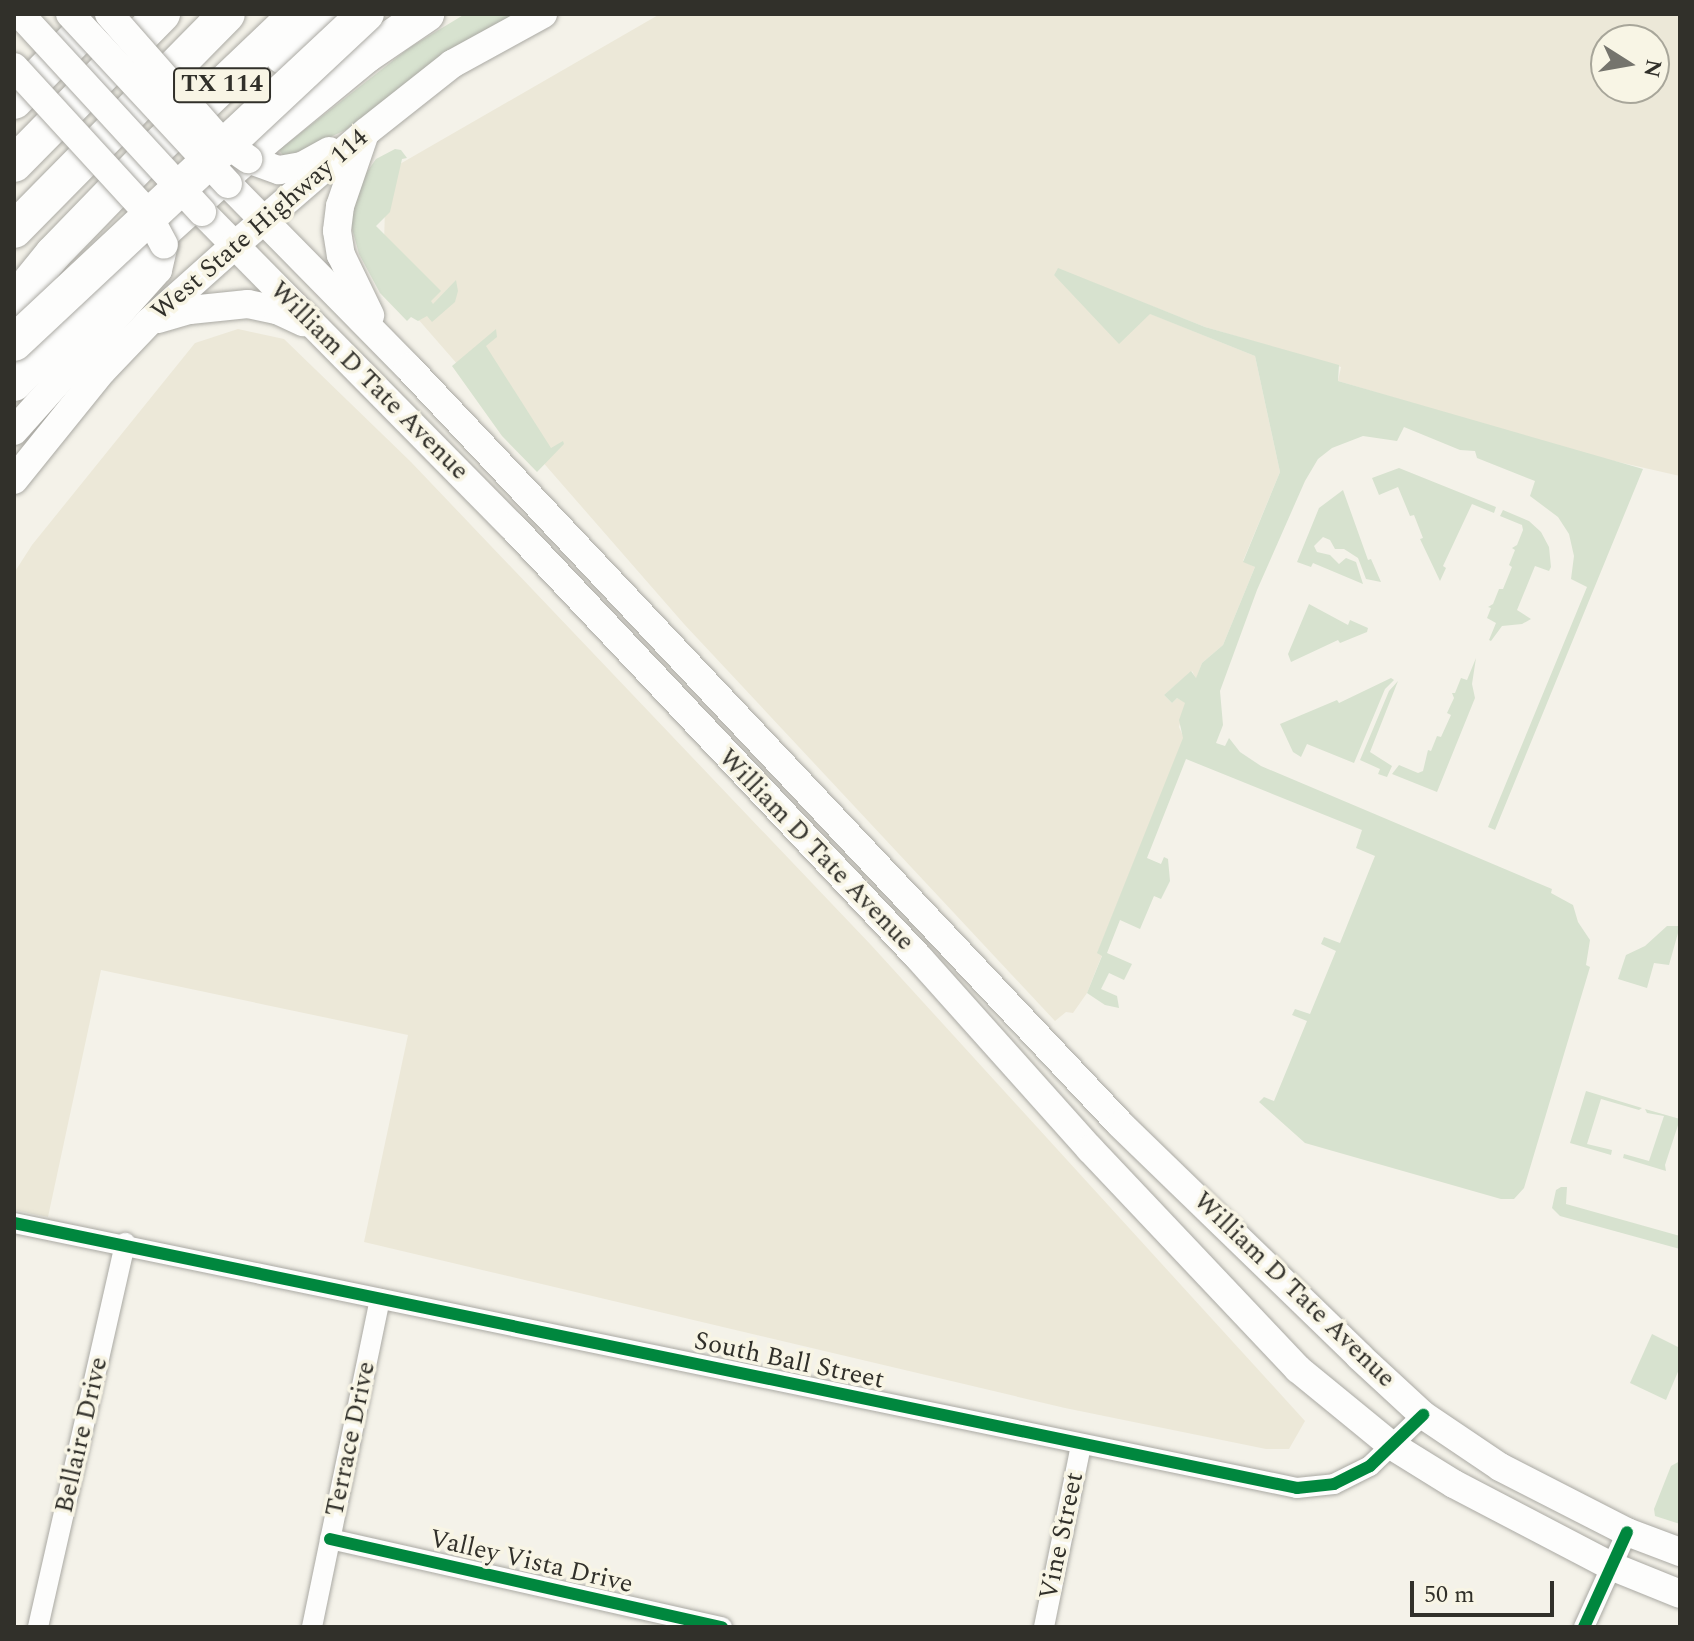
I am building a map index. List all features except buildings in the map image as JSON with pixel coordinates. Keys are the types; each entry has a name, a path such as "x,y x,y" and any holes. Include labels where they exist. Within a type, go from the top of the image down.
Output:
{"highway":[{"path":"14,70 68,14"},
{"path":"14,101 100,14"},
{"path":"14,164 162,14"},
{"path":"14,230 227,14"},
{"name":"TX 114","path":"14,302 53,254 147,157 297,14"},
{"path":"147,157 212,117 333,14"},
{"path":"14,343 366,14"},
{"path":"14,383 144,248 271,133 366,55 426,14"}],"main road":[{"name":"William D Tate Avenue","path":"20,14 234,246 512,526 1005,1051 1090,1149 1275,1346 1328,1396 1391,1445 1454,1484 1611,1566 1680,1594"},
{"name":"William D Tate Avenue","path":"68,14 228,184 538,503 1121,1125 1423,1415 1523,1480 1627,1532 1680,1552"},
{"path":"109,14 218,138 248,159 279,170 302,166 366,132"},
{"name":"West State Highway 114","path":"14,480 41,442 149,322 234,246 366,132 452,64 543,14"},
{"path":"14,70 146,211 164,245 158,270 14,431"},
{"path":"366,132 340,206 337,231 341,255 378,335"},
{"path":"149,322 190,310 248,304 277,310 318,329"},
{"path":"512,526 538,503"},
{"path":"850,885 874,863"},
{"path":"1005,1051 1031,1027"}],"street":[{"name":"South Ball Street","path":"14,1223 125,1243 1081,1445 1309,1489 1334,1484 1358,1473 1423,1415"},
{"name":"Bellaire Drive","path":"38,1627 125,1243"},
{"name":"Terrace Drive","path":"312,1627 380,1299"},
{"name":"Vine Street","path":"1044,1627 1081,1445"},
{"path":"1584,1627 1627,1532"},
{"name":"Valley Vista Drive","path":"330,1539 722,1627"}],"shaded area":[{"path":"660,14 1680,14 1680,476 1583,454 1338,381 1341,367 1205,327 1058,269 1054,275 1255,356 1280,472 1243,561 1255,567 1223,645 1202,663 1196,679 1192,671 1164,695 1172,703 1177,698 1186,703 1179,727 1184,738 1098,952 1102,955 1087,993 1073,1013 1066,1012 1055,1021 684,624 383,279 386,172"},
{"path":"238,329 284,339 411,462 871,945 1305,1421 1289,1449 1266,1449 1065,1408 364,1242 408,1035 101,970 48,1217 14,1210 14,573 32,545 195,343"}],"green space":[{"path":"465,14 520,14 352,127 285,158 279,150 409,48"},
{"path":"395,149 401,150 407,158 402,159 390,212 376,226 441,291 431,301 433,304 456,280 458,291 455,302 432,322 427,316 418,321 411,317 407,321 380,293 359,254 350,221 360,182 376,159"},
{"path":"1058,268 1205,327 1339,365 1338,381 1643,469 1495,830 1488,827 1587,587 1571,579 1574,556 1569,534 1558,517 1530,496 1535,481 1477,458 1475,451 1460,450 1404,427 1397,441 1363,436 1332,448 1318,459 1305,481 1257,590 1220,691 1223,725 1216,743 1225,746 1229,738 1240,752 1261,766 1552,889 1551,893 1573,905 1578,922 1590,940 1586,965 1590,967 1524,1188 1514,1199 1501,1199 1305,1143 1259,1102 1264,1097 1274,1101 1307,1021 1292,1015 1295,1009 1310,1014 1336,951 1321,944 1324,937 1340,943 1375,856 1356,848 1362,830 1186,759 1147,858 1161,864 1164,857 1168,859 1170,881 1161,899 1154,896 1140,929 1120,920 1107,953 1132,964 1124,980 1109,973 1101,989 1117,996 1119,1008 1105,1005 1087,993 1102,956 1097,953 1183,738 1179,720 1185,703 1177,698 1172,703 1164,695 1191,671 1196,678 1202,663 1223,645 1255,567 1243,562 1280,472 1255,356 1150,314 1119,344 1054,275"},
{"path":"496,329 497,337 486,346 551,448 563,441 564,444 537,472 502,436 452,366"},
{"path":"1399,468 1496,507 1494,513 1472,504 1443,566 1446,568 1440,581 1420,539 1423,538 1414,515 1410,516 1398,487 1379,495 1372,478"},
{"path":"1343,490 1368,560 1371,559 1381,582 1366,579 1358,558 1344,549 1335,549 1330,540 1323,537 1314,546 1317,552 1330,555 1339,564 1346,558 1356,562 1363,584 1313,563 1311,567 1297,562 1319,508"},
{"path":"1503,510 1529,521 1541,532 1549,547 1551,567 1549,571 1535,566 1517,610 1531,619 1522,624 1502,626 1491,641 1496,623 1487,618 1491,608 1488,607 1493,604 1499,589 1503,589 1512,567 1509,565 1515,550 1512,548 1517,545 1523,530 1522,525 1500,516"},
{"path":"1309,604 1348,625 1350,620 1368,628 1367,632 1340,643 1338,640 1291,662 1288,654"},
{"path":"1476,658 1472,684 1475,698 1437,792 1392,774 1399,765 1418,773 1423,771 1428,750 1431,751 1437,736 1441,737 1451,715 1447,713 1454,698 1452,693 1455,693 1461,678 1467,680"},
{"path":"1391,678 1394,680 1385,689 1354,763 1307,744 1301,757 1293,752 1280,724 1337,700 1339,703"},
{"path":"1398,681 1370,752 1392,766 1387,777 1378,774 1380,769 1360,760 1389,691"},
{"path":"1667,926 1680,926 1669,965 1654,963 1647,988 1618,979 1626,955 1645,946"},
{"path":"1586,1091 1642,1108 1639,1110 1601,1099 1587,1144 1612,1150 1611,1155 1570,1143"},
{"path":"1645,1109 1680,1119 1665,1165 1666,1171 1623,1158 1624,1154 1649,1161 1664,1116 1647,1113"},
{"path":"1567,1187 1566,1204 1680,1236 1680,1249 1560,1216 1552,1208 1556,1190"},
{"path":"1652,1334 1680,1348 1680,1367 1666,1400 1630,1383"},
{"path":"1680,1461 1680,1524 1655,1516 1654,1509 1671,1466"}],"cycle path":[{"path":"14,1223 1297,1488 1334,1484 1370,1466 1423,1415"},
{"path":"1584,1627 1627,1532"},
{"path":"330,1539 722,1627"}]}
